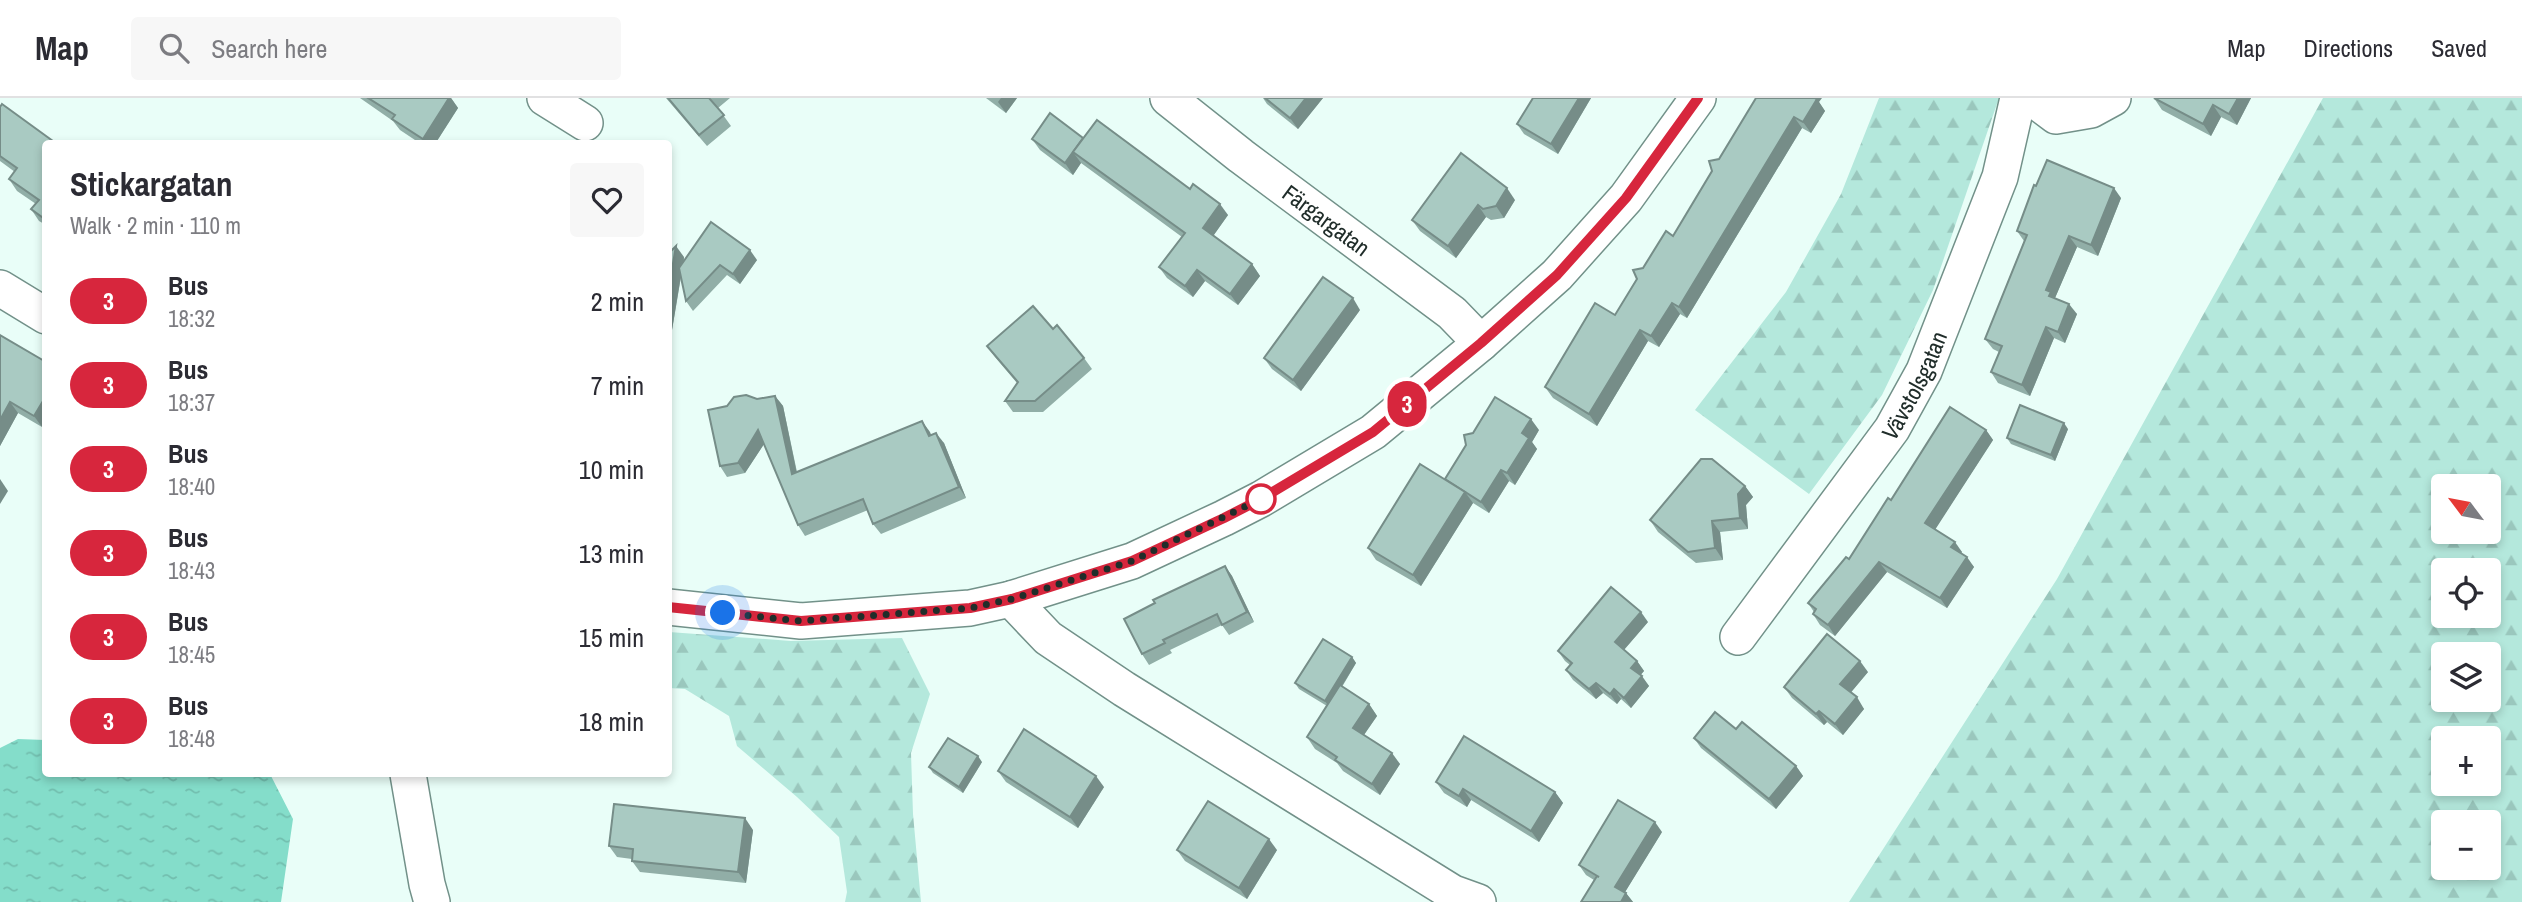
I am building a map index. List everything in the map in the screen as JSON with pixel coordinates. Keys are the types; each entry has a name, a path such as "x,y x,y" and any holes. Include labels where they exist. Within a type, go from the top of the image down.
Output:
{"street":[{"path":"545,98 584,123"},
{"name":"Färgargatan","path":"1168,98 1241,156 1452,313 1481,343"},
{"path":"672,607 801,621 970,608 1012,599 1132,561 1261,499 1373,432 1481,343 1557,275 1626,198 1698,98"},
{"name":"Vävstolsgatan","path":"1738,637 1892,429 1924,371 2000,177 2018,98"},
{"path":"2032,98 2056,116 2091,110 2113,98"},
{"path":"0,288 42,314"},
{"path":"1012,599 1048,638 1124,689 1453,893 1478,902"},
{"path":"409,777 432,902"}],"green space":[{"path":"1879,98 1999,98 1933,290 1882,395 1809,494 1695,410 1786,292 1841,194"},
{"path":"2323,98 2522,98 2522,902 1849,902 2057,579"},
{"path":"672,632 791,641 902,638 930,694 911,753 921,902 845,902 847,892 839,837 737,746 729,716 685,689 672,688"}],"water":[{"path":"18,739 42,740 42,777 272,777 293,819 281,902 0,902 0,748"}],"building":[{"path":"368,98 449,98 423,139 392,119 395,115"},
{"path":"668,98 709,98 724,115 699,135"},
{"path":"1265,98 1306,98 1290,118"},
{"path":"1533,98 1579,98 1551,144 1517,124"},
{"path":"1756,98 1817,99 1803,122 1794,117 1679,307 1672,303 1651,336 1640,330 1589,414 1545,387 1595,303 1615,315 1637,279 1633,270 1643,268 1666,231 1673,236 1712,171 1709,161 1719,159"},
{"path":"2154,98 2238,98 2229,114 2213,105 2203,124"},
{"path":"2,104 52,140 42,140 42,217 31,209 39,200 9,179 17,168 0,156"},
{"path":"1050,113 1083,138 1065,163 1032,139"},
{"path":"1097,120 1190,189 1193,184 1220,204 1203,228 1252,264 1230,294 1197,270 1185,286 1159,267 1185,233 1073,152"},
{"path":"1461,153 1507,188 1496,206 1483,209 1478,205 1448,246 1412,220"},
{"path":"2047,160 2114,188 2091,245 2069,236 2046,290 2051,292 2049,296 2069,304 2058,332 2046,327 2022,385 1991,372 2002,346 1985,339 2027,235 2017,231 2034,185 2036,186"},
{"path":"711,222 750,250 733,274 720,265 686,301 679,268"},
{"path":"676,246 672,269 672,250"},
{"path":"1323,277 1353,298 1293,380 1264,358"},
{"path":"1033,306 1053,329 1057,325 1084,358 1035,401 1005,401 1018,382 987,346"},
{"path":"0,335 42,360 42,403 34,416 10,402 0,420"},
{"path":"746,395 757,399 775,396 792,474 922,421 929,436 936,433 959,487 873,524 863,499 798,525 758,430 738,463 720,466 708,410 727,406 734,397"},
{"path":"1495,397 1531,419 1522,433 1529,438 1507,473 1501,470 1481,502 1445,479 1466,445 1464,435 1473,433"},
{"path":"2020,405 2064,423 2051,455 2007,438"},
{"path":"1950,407 1986,430 1925,523 1955,542 1951,547 1967,557 1940,598 1879,562 1828,625 1813,614 1816,609 1808,603 1846,557 1849,559 1888,498 1891,500"},
{"path":"1701,459 1712,459 1745,486 1738,494 1740,518 1712,521 1715,548 1688,552 1650,520"},
{"path":"1420,464 1465,492 1413,575 1368,548"},
{"path":"1225,566 1247,612 1222,625 1217,614 1163,640 1165,643 1142,654 1124,619 1155,603 1153,600"},
{"path":"1611,587 1641,612 1615,642 1637,661 1631,668 1642,676 1624,698 1614,689 1610,694 1596,683 1589,689 1566,670 1572,663 1558,651"},
{"path":"1827,634 1860,661 1840,684 1857,697 1835,724 1819,711 1816,714 1784,687"},
{"path":"1323,639 1352,657 1325,701 1295,683"},
{"path":"1340,685 1369,704 1353,728 1392,753 1372,784 1335,760 1337,757 1307,737"},
{"path":"1715,712 1736,729 1742,722 1796,766 1769,799 1694,738"},
{"path":"1024,729 1096,776 1070,817 998,771"},
{"path":"1464,736 1555,792 1531,831 1463,789 1459,796 1436,782"},
{"path":"948,738 978,756 959,787 929,767"},
{"path":"1618,800 1655,822 1615,887 1626,893 1621,902 1581,902 1597,876 1599,877 1579,865"},
{"path":"1208,801 1269,839 1239,888 1177,850"},
{"path":"614,804 745,818 738,872 632,861 633,849 609,846"}],"bus line":[{"name":"3","path":"672,607 801,621 970,608 1012,599 1132,561 1224,518 1373,432 1481,343 1557,275 1626,198 1698,98"}],"route":[{"path":"723,613 801,621 970,608 1012,599 1132,561 1261,499"}]}
